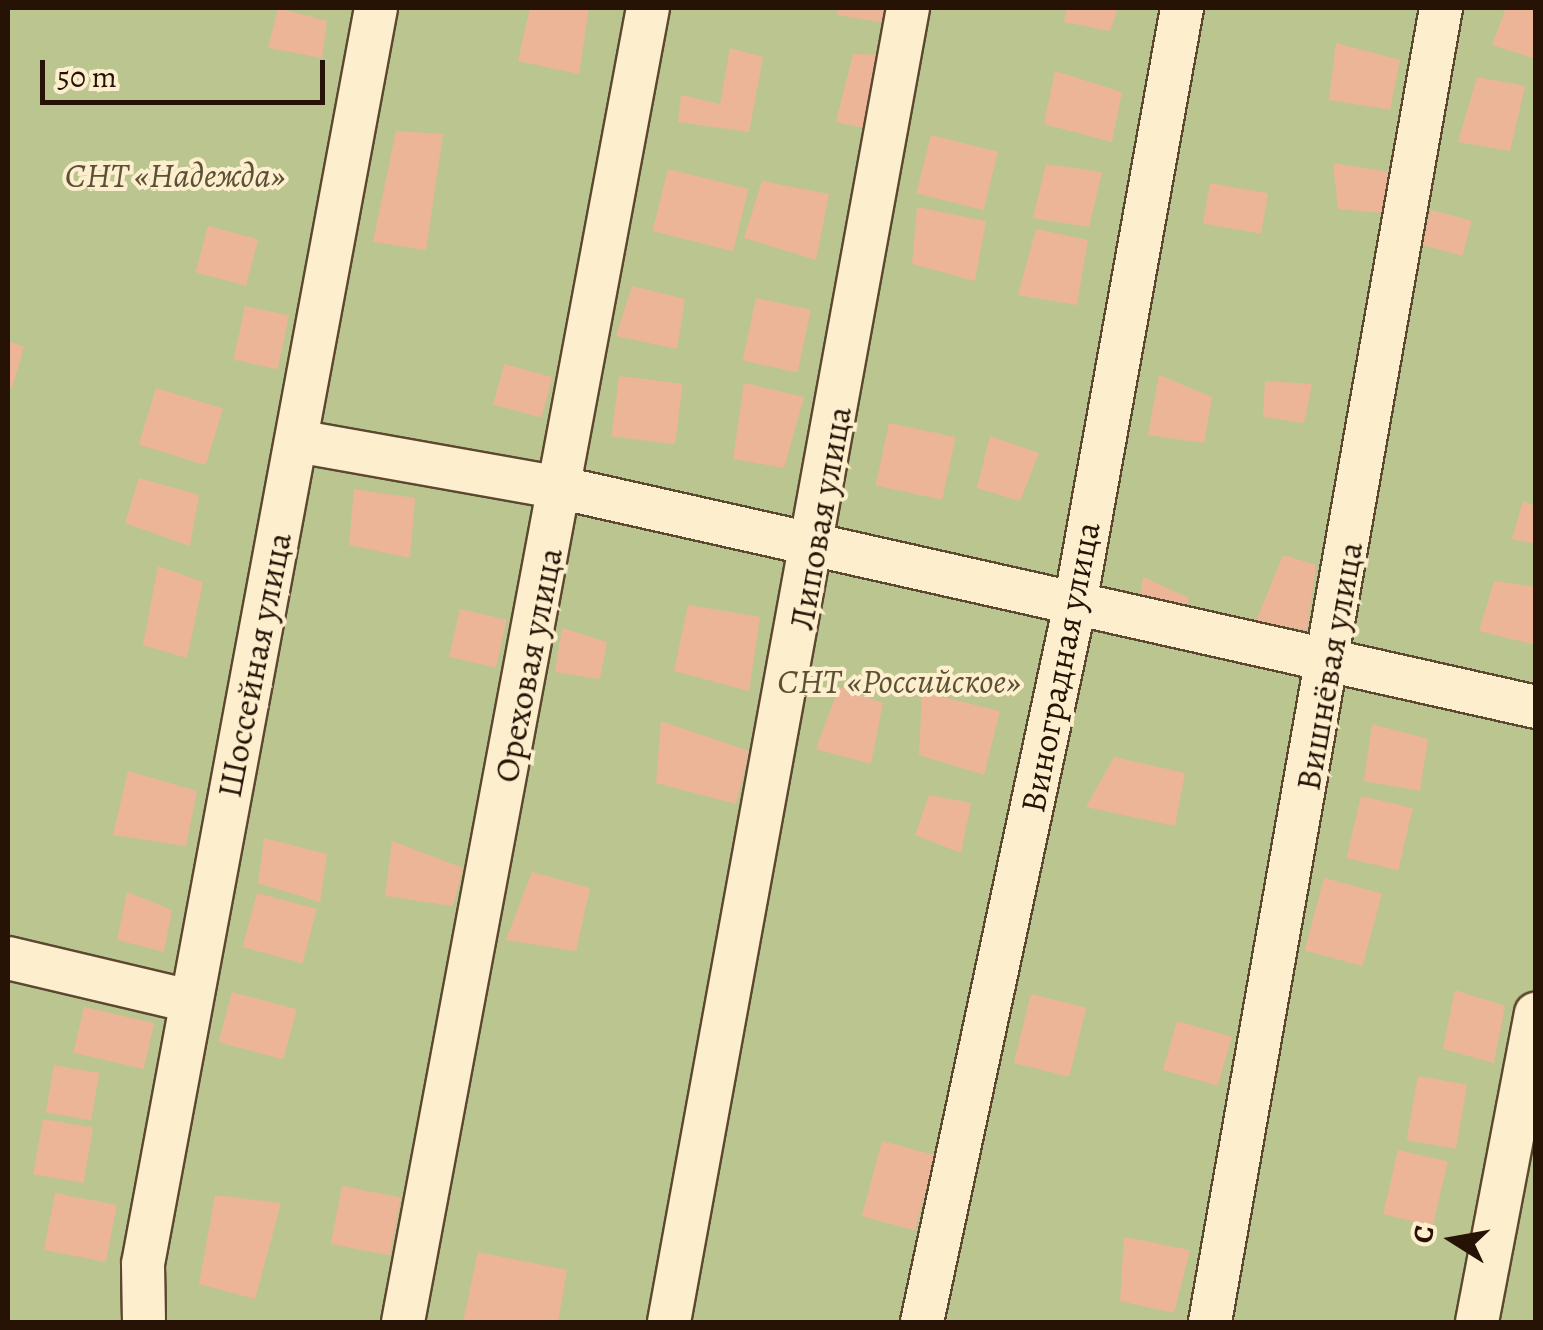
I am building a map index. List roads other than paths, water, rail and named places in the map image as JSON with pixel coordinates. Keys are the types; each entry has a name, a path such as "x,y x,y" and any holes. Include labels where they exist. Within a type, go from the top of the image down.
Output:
{"street":[{"name":"Шоссейная улица","path":"144,1322 143,1264 376,8"},
{"name":"Ореховая улица","path":"403,1322 562,488 648,8"},
{"name":"Липовая улица","path":"668,1322 816,549 908,8"},
{"name":"Виноградная улица","path":"922,1322 1075,604 1182,8"},
{"name":"Вишнёвая улица","path":"1210,1322 1331,663 1441,8"},
{"path":"296,441 562,488 816,549 1536,707"},
{"path":"8,958 190,1001"},
{"path":"1477,1322 1536,1014"}],"park label":[{"name":"СНТ «Надежда»","path":"175,175"},
{"name":"СНТ «Российское»","path":"899,681"}]}
